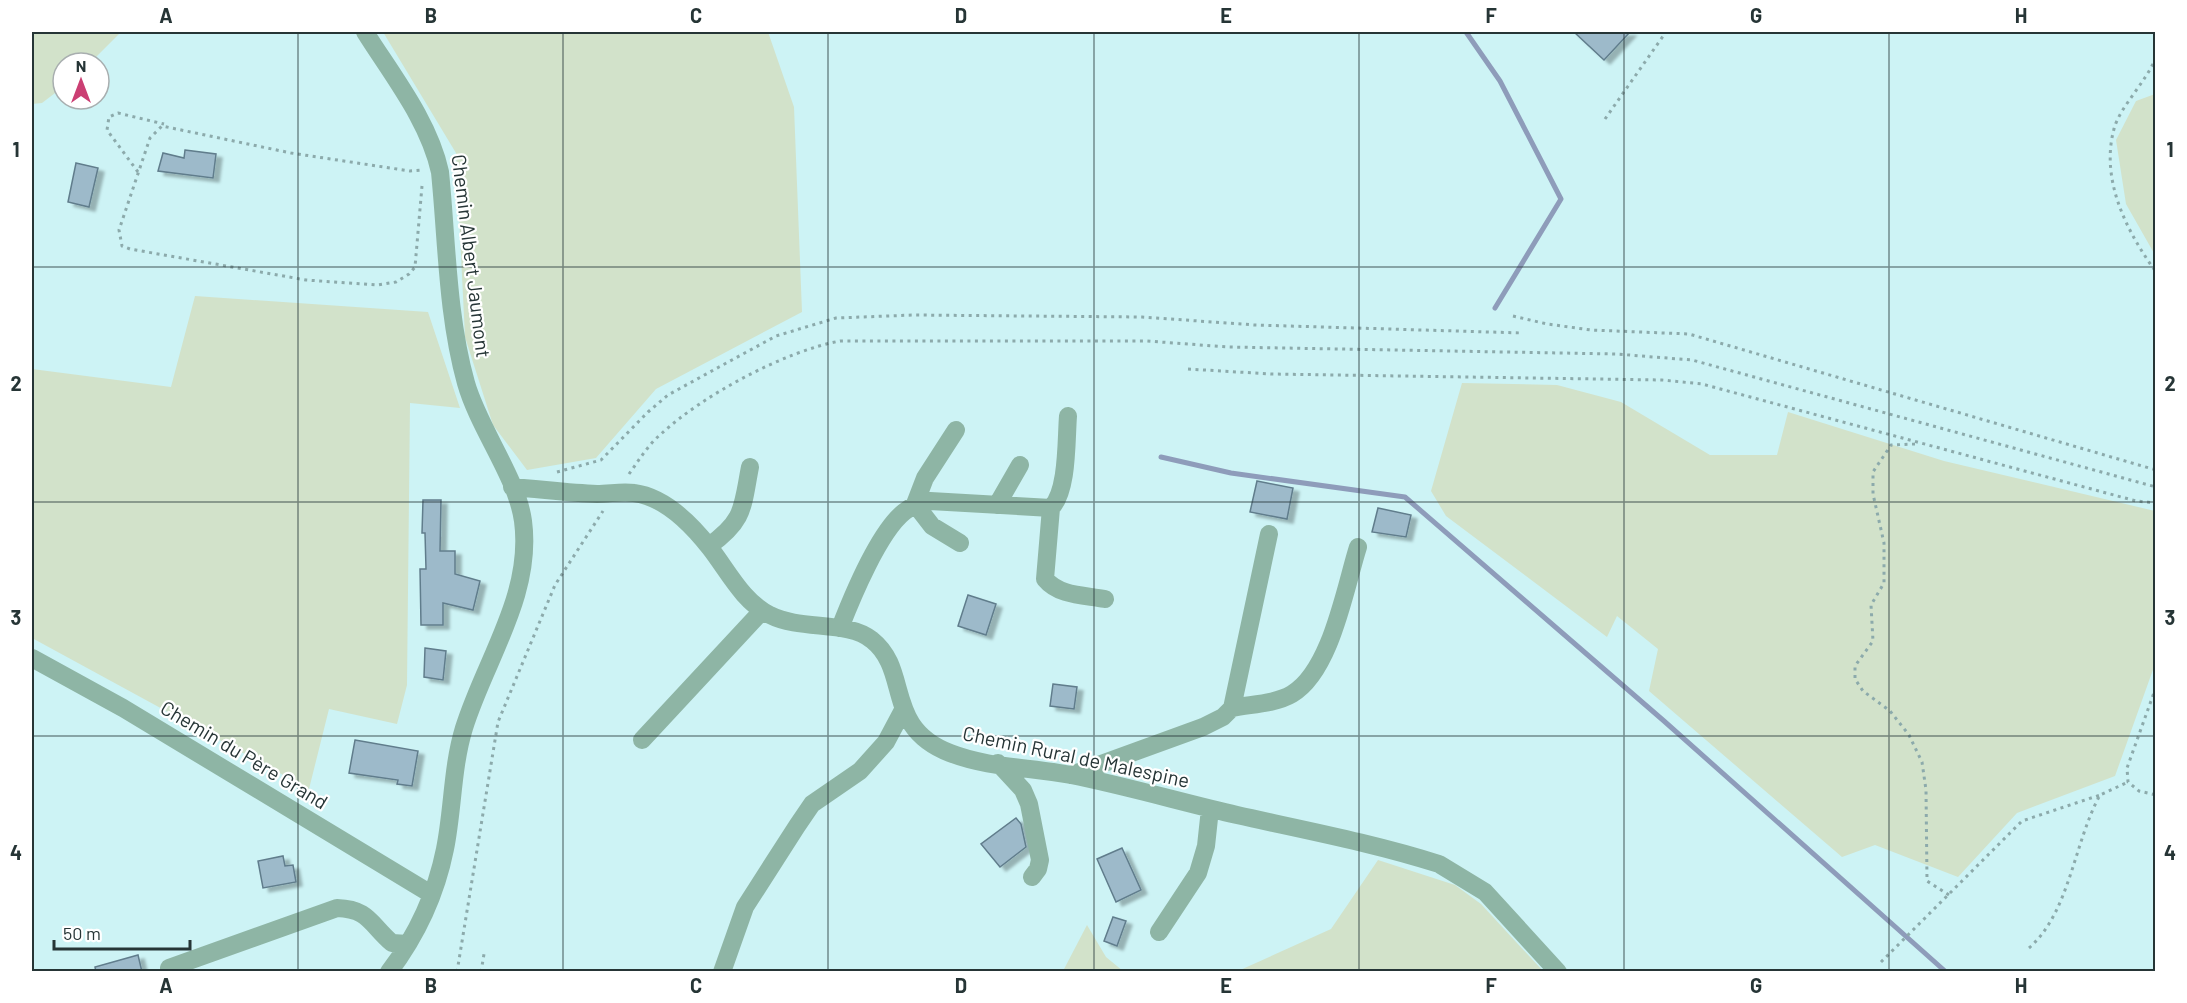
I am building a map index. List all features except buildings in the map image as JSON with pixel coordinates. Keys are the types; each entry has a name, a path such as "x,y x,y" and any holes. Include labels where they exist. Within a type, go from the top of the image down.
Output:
{"street":[{"name":"Chemin Albert Jaumont","path":"365,32 425,129 439,165 452,311 466,384 482,426 512,487 523,519 525,542 520,582 510,615 479,686 464,731 445,850 418,929 389,972"},
{"path":"915,504 930,501 1051,508 1058,502 1061,489 1068,416"},
{"path":"840,628 851,599 890,527 915,504 925,478 956,430"},
{"path":"997,505 1020,465"},
{"path":"709,546 734,526 741,512 750,466"},
{"name":"Chemin Rural de Malespine","path":"512,487 600,494 638,493 671,509 709,546 740,588 762,611 784,622 811,627 840,628 860,633 873,640 884,653 903,710 911,724 934,745 986,764 1071,775 1439,864 1485,892 1558,972"},
{"path":"915,504 932,525 960,543"},
{"path":"1051,508 1045,579 1052,587 1060,591 1105,599"},
{"path":"1071,775 1203,727 1223,717 1232,708 1269,534"},
{"path":"1232,708 1277,700 1292,694 1310,678 1325,651 1358,547"},
{"path":"642,740 762,611"},
{"name":"Chemin du Père Grand","path":"32,658 123,708 431,894"},
{"path":"722,972 745,907 802,819 822,795 848,780 867,764 886,742 903,710"},
{"path":"998,764 1023,790 1029,804 1040,860 1038,869 1032,877"},
{"path":"1159,932 1198,873 1206,846 1210,809"},
{"path":"169,968 337,908 352,908 364,913 392,943 408,944"}],"path":[{"path":"1605,119 1666,32"},
{"path":"2156,57 2114,128 2110,164 2116,199 2133,240 2156,272"},
{"path":"139,172 107,130 110,117 118,113 291,153 410,171 426,170 439,165"},
{"path":"175,127 162,126 150,138 119,230 122,246 306,280 378,285 396,282 410,274 415,267 422,182"},
{"path":"531,488 551,474 601,460 668,395 718,367 776,336 836,318 913,315 1142,317 1255,325 1522,333"},
{"path":"1513,315 1547,324 1591,330 1689,334 2156,470"},
{"path":"457,972 498,722 555,585 616,492 659,435 691,408 775,363 820,345 840,341 1147,341 1228,347 1604,354 1675,358 1692,360 2156,487"},
{"path":"1188,369 1271,374 1662,380 1702,384 2136,501 2156,503"},
{"path":"1920,443 1891,445 1873,472 1873,494 1884,543 1886,568 1884,583 1871,605 1873,641 1855,666 1855,679 1863,691 1890,711 1909,735 1922,762 1926,790 1927,881 1949,895"},
{"path":"2156,687 2127,768 2128,782 2139,791 2156,795"},
{"path":"1881,962 2022,821 2100,795 2128,782"},
{"path":"2029,948 2040,938 2054,916 2100,795"},
{"path":"482,972 484,954"}],"green space":[{"path":"32,32 121,32 102,51 51,51 51,96 42,103 32,104"},
{"path":"383,32 768,32 794,107 802,312 656,389 596,458 527,470 493,425 465,337 456,153"},
{"path":"2156,94 2155,255 2126,204 2116,140 2136,101"},
{"path":"195,296 428,312 460,408 410,403 407,685 397,724 329,709 309,789 32,638 32,369 171,387"},
{"path":"1462,383 1557,385 1621,402 1710,455 1777,455 1788,412 1944,461 2155,511 2155,664 2115,776 2017,813 1958,877 1875,845 1842,857 1649,691 1658,649 1617,616 1607,637 1446,516 1431,491"},
{"path":"1378,860 1455,885 1481,904 1543,971 1238,971 1331,929"},
{"path":"1087,925 1106,957 1123,971 1063,971"}],"waterway":[{"path":"1466,32 1500,81 1561,199 1495,308"},
{"path":"1161,457 1231,473 1405,497 1664,721 1946,972"}]}
